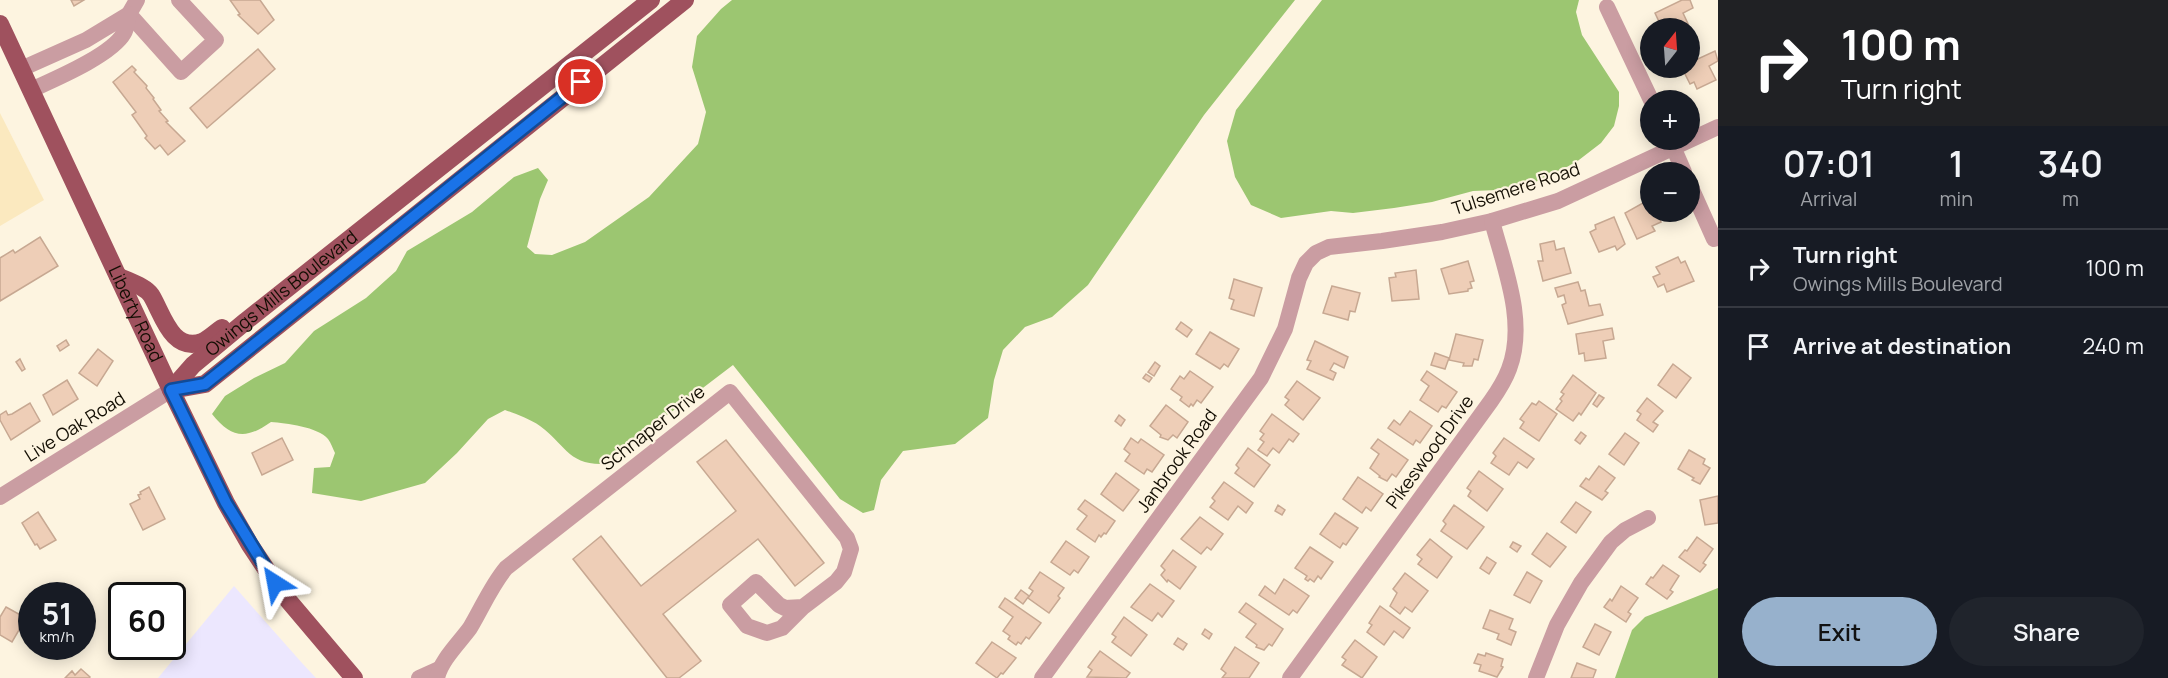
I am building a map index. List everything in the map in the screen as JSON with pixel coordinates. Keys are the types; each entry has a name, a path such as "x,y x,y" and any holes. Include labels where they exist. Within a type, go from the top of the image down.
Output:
{"main road":[{"name":"Owings Mills Boulevard","path":"171,390 193,365 246,321 651,0"},
{"name":"Owings Mills Boulevard","path":"171,390 205,384 685,0"},
{"name":"Liberty Road","path":"0,24 218,487 250,545 282,593 354,678"},
{"path":"118,276 149,293 169,331 186,341 203,342 233,319 246,321"}],"street":[{"path":"133,7 181,72 216,40 179,0"},
{"path":"21,69 86,40 133,7"},
{"path":"31,90 87,62 113,44 124,32 133,7"},
{"path":"1607,7 1646,90"},
{"name":"Tulsemere Road","path":"1700,134 1718,127"},
{"name":"Tulsemere Road","path":"1316,253 1337,245 1442,232 1492,221 1558,201 1660,150"},
{"path":"1700,208 1714,239"},
{"name":"Pikeswood Drive","path":"1290,678 1491,401 1510,368 1514,352 1515,317 1492,221"},
{"name":"Janbrook Road","path":"1041,678 1261,378 1285,329 1299,278 1306,262 1316,253"},
{"name":"Live Oak Road","path":"0,497 171,390"},
{"name":"Schnaper Drive","path":"418,678 438,674 506,568 730,392 847,538 851,549 844,572 836,582 803,607"},
{"path":"1536,678 1557,625 1581,583 1611,542 1626,530 1648,518"}],"shaded area":[{"path":"0,113 44,200 0,226"},
{"path":"234,586 316,678 158,678 173,660 186,660 186,644"}],"green space":[{"path":"732,0 1295,0 1204,115 1088,285 1052,317 1025,327 1003,350 994,380 988,418 955,444 903,451 881,480 874,510 863,513 840,499 733,365 603,464 582,461 574,457 540,426 505,410 488,419 425,483 361,501 312,493 314,468 330,467 335,453 329,441 317,431 301,426 271,422 254,432 239,434 226,428 212,414 225,396 285,363 314,331 366,298 396,271 407,251 472,212 514,177 538,168 548,180 540,199 527,247 535,254 552,255 585,242 649,197 698,144 706,112 692,67 697,36"},
{"path":"1322,0 1579,0 1576,12 1582,35 1619,92 1619,106 1614,126 1601,143 1575,163 1521,189 1473,191 1432,202 1394,208 1353,213 1331,211 1281,218 1251,205 1235,177 1227,141 1236,110"},
{"path":"1718,588 1718,678 1615,678 1632,630 1645,617"}],"building":[{"path":"71,0 84,0 74,6"},
{"path":"230,0 260,0 274,20 258,34 238,15 240,14"},
{"path":"1682,0 1690,0 1693,8 1683,13 1685,18 1657,18 1655,13"},
{"path":"258,49 275,69 207,128 190,108"},
{"path":"1715,51 1718,61 1709,66 1716,80 1697,89 1694,82 1690,84 1687,78 1700,78 1700,58"},
{"path":"132,66 136,70 134,72 147,86 146,88 161,110 159,111 168,121 166,122 185,141 168,155 160,145 155,149 145,138 147,136 132,115 136,112 113,82"},
{"path":"1640,205 1640,222 1661,222 1652,226 1655,231 1637,239 1625,213"},
{"path":"1614,217 1625,244 1617,250 1615,246 1599,252 1590,232 1596,229 1595,225"},
{"path":"40,237 58,266 0,301 0,258 13,250 15,253"},
{"path":"1554,241 1556,250 1564,248 1571,273 1543,281 1538,261 1543,261 1540,244"},
{"path":"1678,257 1681,263 1685,261 1694,281 1667,292 1664,284 1658,287 1653,277 1660,274 1656,267"},
{"path":"1468,261 1474,281 1470,282 1472,288 1468,291 1449,294 1441,269"},
{"path":"1416,270 1419,299 1392,301 1389,278 1396,277 1395,273"},
{"path":"1234,279 1262,288 1254,316 1231,309 1234,300 1229,298"},
{"path":"1578,282 1581,291 1585,290 1589,306 1600,304 1603,315 1568,324 1562,305 1566,303 1564,295 1558,297 1555,288"},
{"path":"1332,286 1360,293 1355,312 1350,311 1348,320 1323,313"},
{"path":"1181,322 1192,330 1187,337 1176,329"},
{"path":"1612,328 1614,339 1603,341 1606,358 1585,361 1584,353 1579,354 1576,334"},
{"path":"1210,332 1239,349 1228,367 1224,364 1220,369 1196,354"},
{"path":"1456,334 1483,340 1478,360 1474,359 1472,366 1463,366 1464,363 1449,360"},
{"path":"66,340 69,345 60,351 57,346"},
{"path":"1315,341 1348,357 1344,368 1334,363 1330,370 1336,373 1333,380 1307,369 1311,361 1307,360"},
{"path":"98,349 113,361 97,386 79,373"},
{"path":"1435,353 1449,358 1445,369 1431,365"},
{"path":"20,359 25,369 22,371 16,362"},
{"path":"1155,362 1160,366 1154,376 1148,372"},
{"path":"1673,364 1691,378 1676,398 1658,385"},
{"path":"1190,371 1213,387 1201,403 1197,400 1193,406 1191,404 1189,407 1180,400 1182,397 1171,389 1180,376 1184,379"},
{"path":"1427,371 1457,392 1446,408 1442,406 1438,412 1420,400 1429,386 1421,380"},
{"path":"1146,374 1152,378 1149,382 1143,378"},
{"path":"1573,375 1596,393 1581,415 1579,413 1573,421 1556,409 1562,401 1560,399 1564,394 1561,392"},
{"path":"67,380 78,399 53,415 43,395"},
{"path":"1297,381 1320,398 1303,420 1285,405 1289,400 1285,397"},
{"path":"1599,395 1604,398 1597,407 1593,404"},
{"path":"1647,398 1663,411 1653,422 1658,425 1653,432 1637,420 1641,414 1637,411"},
{"path":"1539,401 1557,414 1539,441 1520,428 1524,422 1520,419 1532,403 1536,405"},
{"path":"30,403 40,421 11,440 0,420 0,415 6,411 8,415 12,414"},
{"path":"1166,405 1188,422 1177,438 1173,435 1168,440 1160,437 1161,435 1150,426"},
{"path":"1410,411 1432,426 1420,443 1416,440 1413,445 1388,428 1394,420 1400,425"},
{"path":"1272,414 1299,434 1293,442 1289,439 1279,453 1273,448 1267,456 1258,450 1264,442 1260,439 1264,434 1260,431"},
{"path":"1119,415 1125,420 1121,426 1115,421"},
{"path":"1581,432 1586,436 1580,444 1575,440"},
{"path":"1625,433 1639,443 1624,465 1609,454"},
{"path":"282,438 293,460 262,475 252,453"},
{"path":"1131,438 1138,443 1141,439 1164,455 1152,472 1147,469 1144,474 1125,461 1130,454 1124,449"},
{"path":"1504,438 1534,459 1527,468 1518,462 1509,475 1491,463 1496,456 1493,453"},
{"path":"1378,439 1408,460 1396,477 1392,474 1387,481 1370,468 1379,454 1371,448"},
{"path":"726,440 824,563 795,586 758,539 663,614 701,661 679,678 667,678 573,559 601,536 641,586 736,511 697,462"},
{"path":"1248,448 1270,465 1254,487 1235,473 1239,468 1236,465"},
{"path":"1689,450 1705,459 1703,464 1710,468 1700,484 1678,469"},
{"path":"1599,466 1615,478 1605,491 1608,493 1602,500 1580,486 1586,478 1589,480"},
{"path":"1479,471 1503,489 1487,511 1468,496 1471,491 1467,488"},
{"path":"1116,473 1139,490 1123,511 1101,494"},
{"path":"1358,477 1383,494 1371,511 1366,507 1362,513 1343,499"},
{"path":"1224,482 1253,503 1246,513 1238,506 1228,520 1210,507 1215,501 1212,498"},
{"path":"149,487 165,519 143,530 130,504 140,499 138,495 141,494 140,492"},
{"path":"1718,496 1718,523 1705,525 1700,500"},
{"path":"1085,500 1115,521 1106,534 1104,533 1101,537 1099,535 1095,542 1077,529 1087,516 1078,509"},
{"path":"1576,502 1591,512 1576,533 1561,522"},
{"path":"1278,505 1285,510 1282,515 1275,511"},
{"path":"1454,505 1484,527 1467,549 1441,531 1446,524 1443,521"},
{"path":"38,512 56,540 40,549 37,544 35,545 22,523"},
{"path":"1335,513 1358,528 1346,545 1343,543 1340,548 1320,534"},
{"path":"1200,517 1223,534 1211,550 1207,547 1201,554 1181,539"},
{"path":"1547,533 1566,547 1550,567 1532,554"},
{"path":"1697,537 1713,549 1703,563 1706,565 1700,572 1679,557 1685,550 1687,551"},
{"path":"1430,539 1452,557 1437,578 1418,564 1422,559 1417,555"},
{"path":"1066,541 1089,557 1078,573 1074,570 1070,575 1051,562"},
{"path":"1513,542 1521,546 1517,552 1510,547"},
{"path":"1310,547 1333,562 1321,579 1318,576 1314,582 1305,579 1307,576 1295,568"},
{"path":"1173,550 1196,567 1180,589 1168,580 1167,582 1161,575 1165,570 1161,566"},
{"path":"1487,557 1496,563 1489,574 1480,568"},
{"path":"1663,565 1679,576 1670,590 1673,592 1667,599 1646,584"},
{"path":"1040,572 1064,588 1049,613 1028,598 1033,591 1029,588"},
{"path":"1527,572 1542,581 1530,603 1514,595"},
{"path":"1405,573 1428,591 1412,612 1405,607 1400,614 1390,606 1397,593 1393,589"},
{"path":"1284,579 1309,596 1297,613 1293,610 1289,615 1259,595 1265,586 1275,594"},
{"path":"1150,584 1174,601 1162,617 1158,613 1152,621 1131,607"},
{"path":"1621,586 1638,598 1628,612 1631,614 1626,622 1604,607 1610,599 1612,601"},
{"path":"1021,590 1029,596 1023,604 1015,598"},
{"path":"1005,598 1041,623 1029,639 1026,637 1021,644 1018,642 1016,645 1003,631 1013,617 999,607"},
{"path":"1246,603 1283,629 1272,646 1269,644 1264,650 1256,647 1257,645 1246,637 1256,624 1239,612"},
{"path":"1380,606 1410,628 1403,638 1394,631 1384,645 1367,632 1372,625 1369,623"},
{"path":"6,607 18,614 18,632 12,642 0,635 0,617"},
{"path":"1490,610 1513,619 1509,629 1516,632 1511,645 1497,639 1499,634 1483,628"},
{"path":"1124,617 1147,635 1131,656 1112,642 1116,637 1112,634"},
{"path":"1595,624 1611,632 1599,655 1583,647"},
{"path":"1205,629 1212,634 1209,639 1202,634"},
{"path":"1178,638 1187,644 1183,650 1174,644"},
{"path":"1355,640 1377,657 1362,678 1342,665 1346,660 1342,657"},
{"path":"992,642 1016,658 997,678 976,663"},
{"path":"1235,647 1259,663 1249,678 1222,678 1226,673 1221,669"},
{"path":"1100,651 1130,673 1126,678 1087,677 1092,670 1088,667"},
{"path":"1486,653 1503,659 1501,666 1503,667 1497,677 1479,671 1481,665 1474,663 1478,654 1485,656"},
{"path":"1577,663 1596,670 1593,678 1571,678"},
{"path":"81,669 89,678 65,678 72,671 75,675"}],"route":[{"path":"275,583 226,503 171,390 205,384 581,82"}]}
